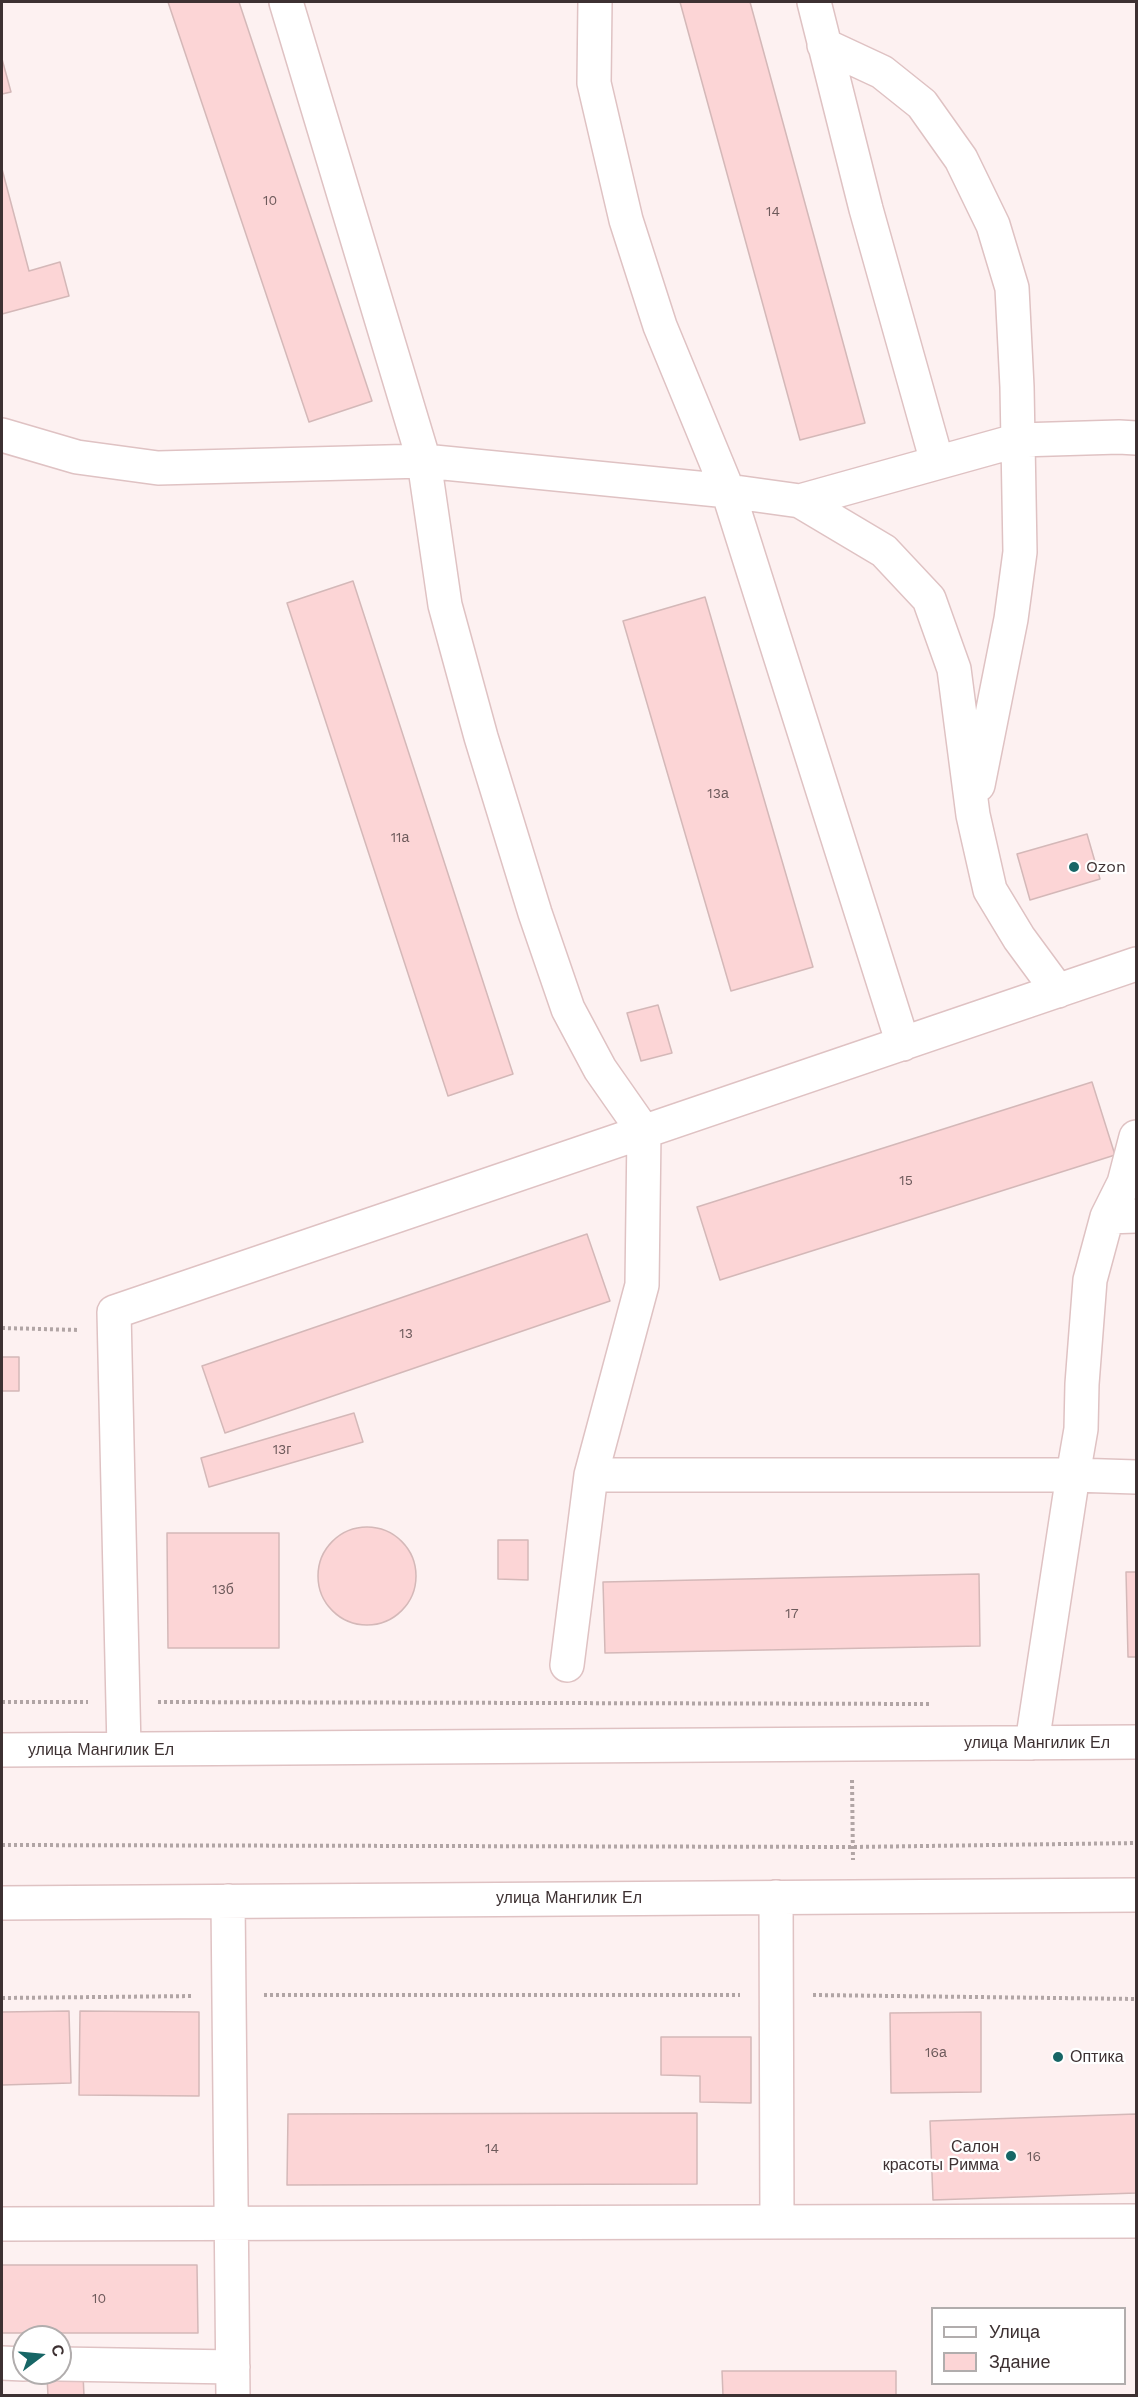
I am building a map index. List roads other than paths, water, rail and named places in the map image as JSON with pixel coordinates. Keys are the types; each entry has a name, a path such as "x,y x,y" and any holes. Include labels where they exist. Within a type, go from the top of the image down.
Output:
{"street":[{"path":"286,2 424,461 445,605 481,737 535,913 568,1009 600,1069 644,1132 642,1285 591,1475 567,1665"},
{"path":"595,2 594,83 626,220 660,326 728,491 903,1044"},
{"path":"814,2 866,209 937,462"},
{"path":"824,45 882,72 922,104 961,159 993,225 1012,288 1019,440 1020,552 1011,619 973,815"},
{"path":"2,435 77,456 158,468 424,461 728,491 800,501 884,551 929,599 954,669 973,815 990,890 1019,938 1058,991"},
{"path":"800,501 1019,440 1137,438"},
{"path":"124,1749 114,1312 1137,964"},
{"path":"1032,1743 1081,1429 1090,1280 1122,1216 1124,1183 1137,1137"},
{"path":"591,1475 1137,1477"},
{"name":"улица Мангилик Ел","path":"2,1750 1137,1742"},
{"name":"улица Мангилик Ел","path":"2,1903 1137,1895"},
{"path":"776,1897 777,2222"},
{"path":"72,2365 233,2381 228,1901"},
{"path":"2,2224 1137,2221"}],"place":[{"name":"Ozon","path":"1074,867"},
{"name":"Оптика","path":"1058,2057"},
{"name":"Салон красоты Римма","path":"1011,2156"}]}
